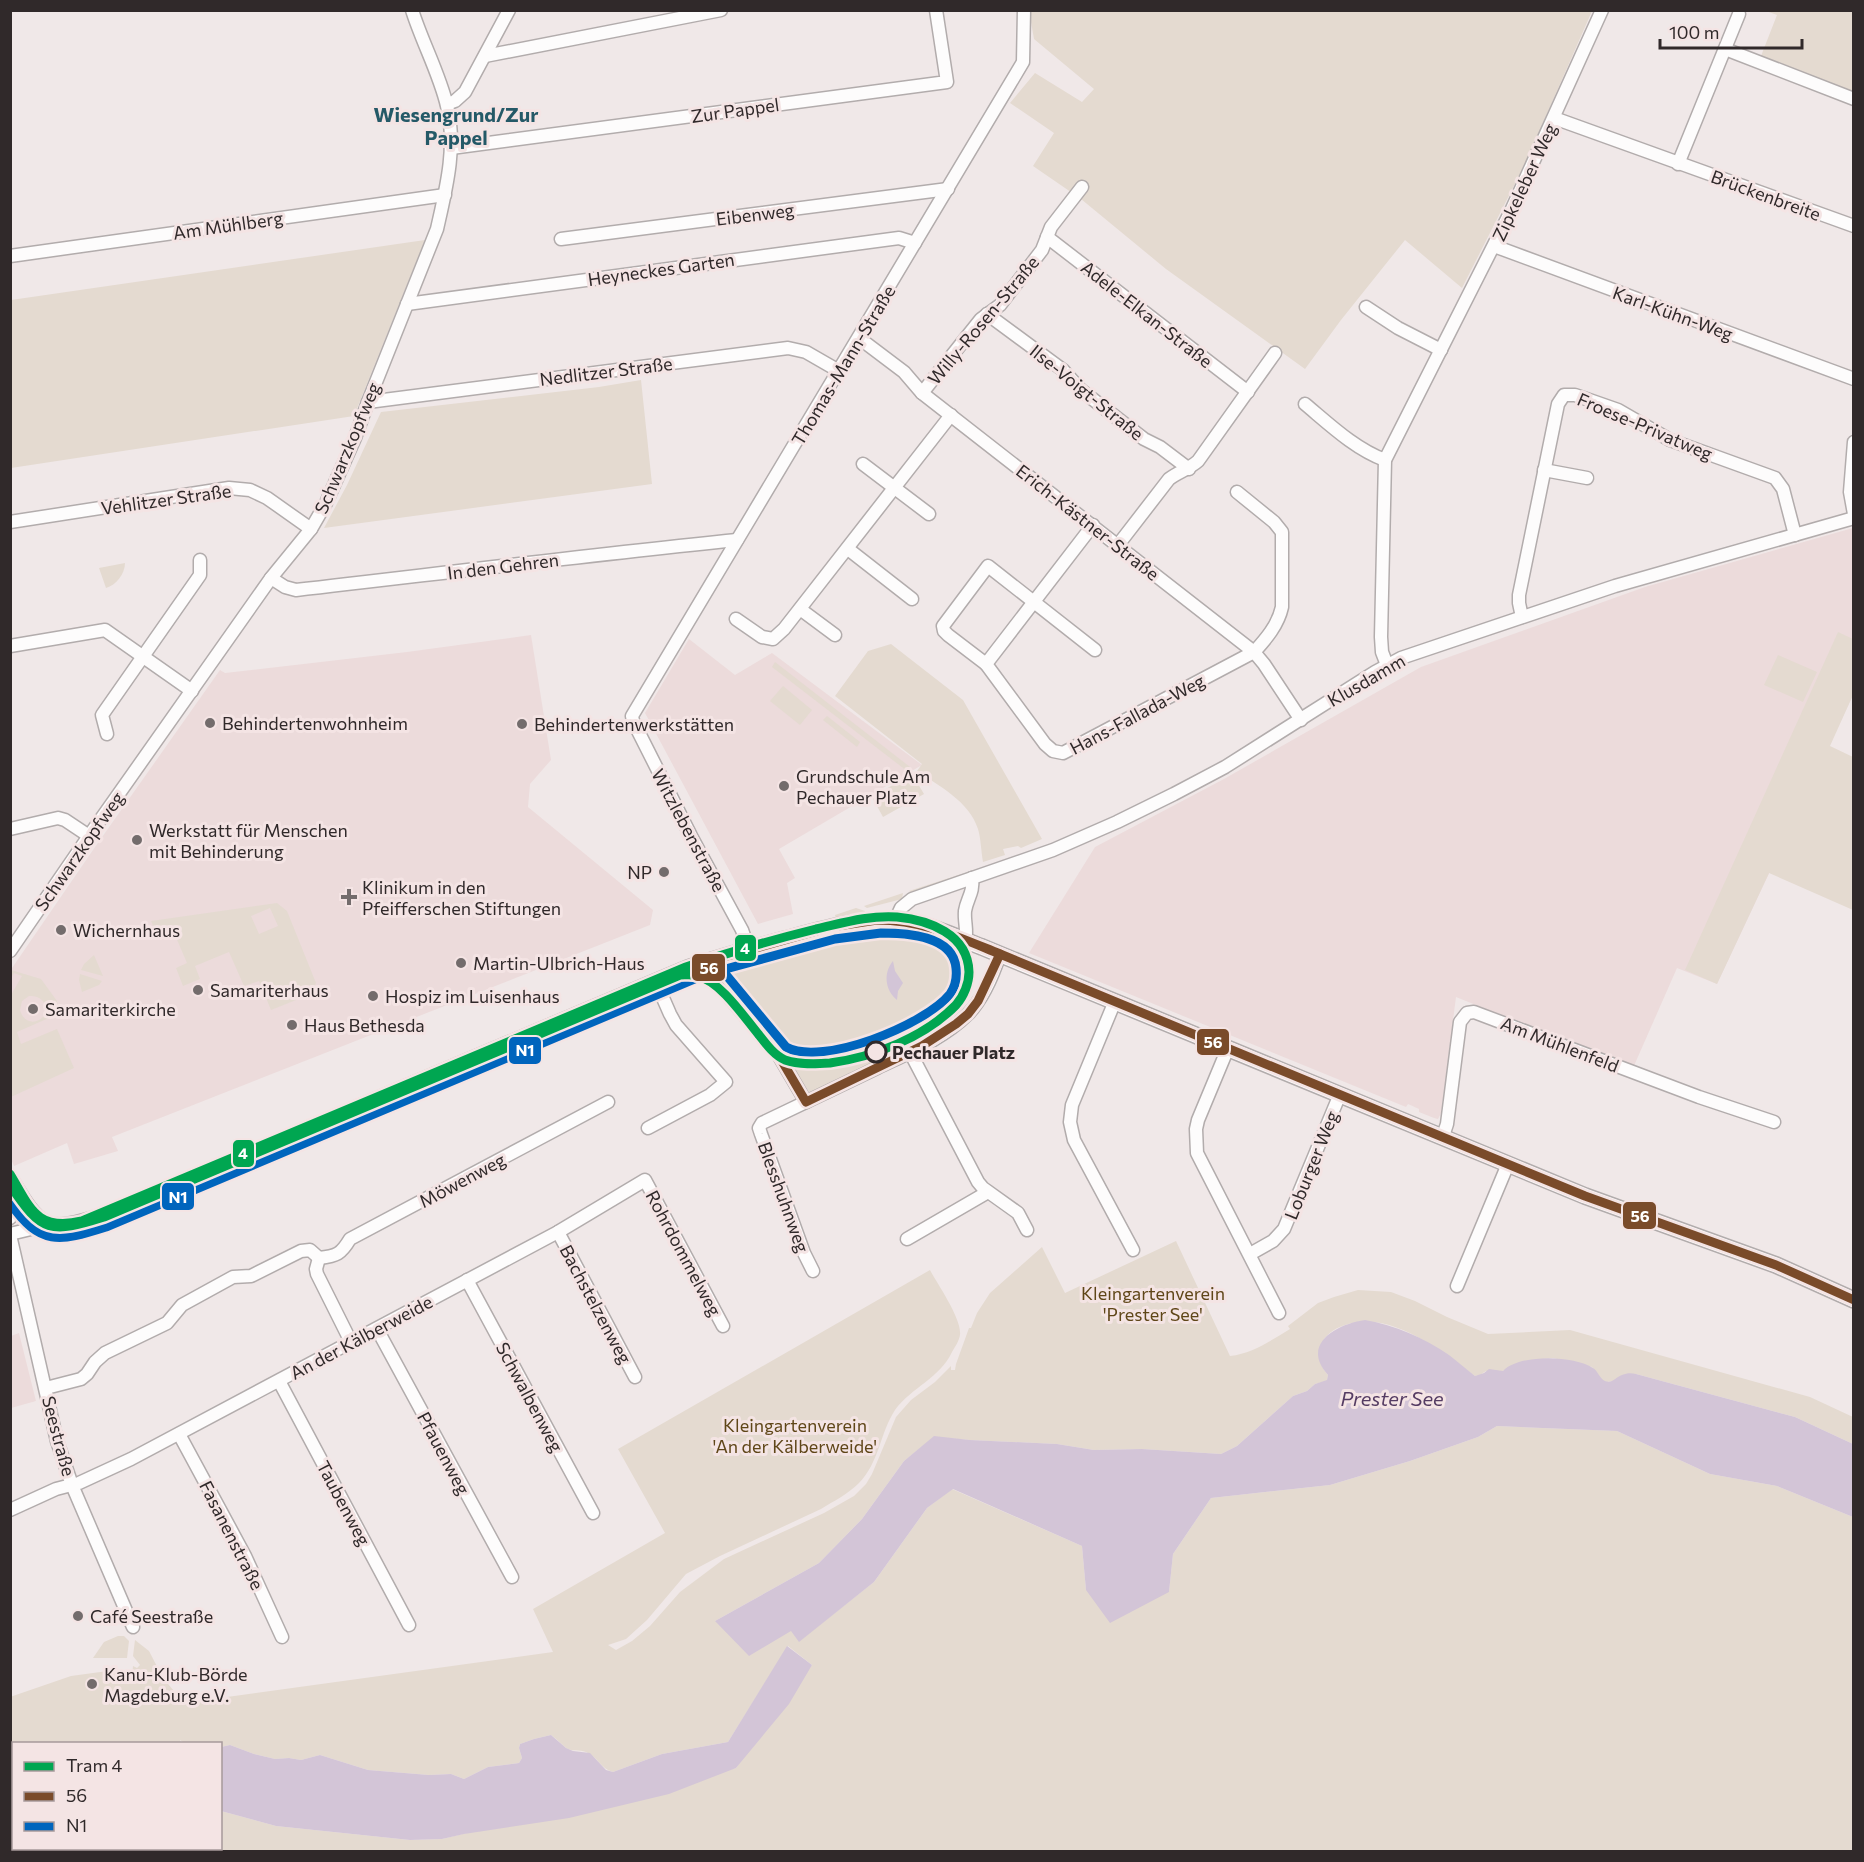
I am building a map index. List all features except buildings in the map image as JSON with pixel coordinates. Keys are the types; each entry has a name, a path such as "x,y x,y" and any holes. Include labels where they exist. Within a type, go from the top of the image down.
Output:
{"main road":[{"path":"10,1179 33,1215 42,1222 54,1226 68,1226 102,1215 706,962 846,924 868,920 895,921 926,926 1000,954 1586,1196 1784,1268 1854,1300"}],"street":[{"name":"Schwarzkopfweg","path":"10,951 271,578 310,529 337,480 355,438 437,229 445,195 451,148 451,125 447,104 412,10"},
{"path":"447,104 455,101 465,92 509,10"},
{"path":"485,56 721,10"},
{"name":"Zur Pappel","path":"451,148 947,82 936,10"},
{"name":"Thomas-Mann-Straße","path":"634,711 860,338 1023,62 1024,10"},
{"name":"Zipkeleber Weg","path":"1387,665 1382,651 1381,638 1385,460 1494,246 1602,10"},
{"path":"1678,164 1739,14"},
{"path":"1725,49 1854,99"},
{"name":"Brückenbreite","path":"1554,118 1854,226"},
{"name":"Willy-Rosen-Straße","path":"922,393 981,319 1000,305 1042,250 1051,226 1082,187"},
{"name":"Eibenweg","path":"561,239 948,189"},
{"name":"Am Mühlberg","path":"10,256 445,195"},
{"name":"Adele-Elkan-Straße","path":"1047,237 1248,392"},
{"name":"Heyneckes Garten","path":"407,304 899,238 915,243"},
{"name":"Karl-Kühn-Weg","path":"1494,246 1854,379"},
{"path":"1366,307 1398,328 1441,350"},
{"name":"Ilse-Voigt-Straße","path":"987,314 1063,370 1081,390 1144,440 1160,447 1189,469"},
{"name":"Erich-Kästner-Straße","path":"860,338 904,372 922,393 1254,652 1301,720"},
{"name":"Nedlitzer Straße","path":"368,402 788,348 806,352 839,371"},
{"path":"1118,545 1169,479 1198,462 1275,353"},
{"name":"Froese-Privatweg","path":"1522,617 1518,594 1559,402 1564,395 1573,394 1618,410 1670,440 1775,478 1783,489 1796,535"},
{"path":"1305,404 1352,442 1385,460"},
{"path":"736,619 762,637 773,639 784,629 951,415"},
{"path":"1854,442 1850,492 1854,516"},
{"path":"863,464 929,514"},
{"path":"1544,470 1587,478"},
{"name":"Vehlitzer Straße","path":"10,522 229,488 250,490 267,498 310,529"},
{"path":"1237,492 1278,525 1283,535 1280,615 1272,630 1254,652"},
{"name":"Klusdamm","path":"895,921 907,902 1053,850 1117,822 1210,775 1387,665 1414,653 1615,586 1796,535 1854,516"},
{"path":"986,664 1093,525"},
{"name":"In den Gehren","path":"271,578 285,587 296,590 737,540"},
{"path":"848,549 912,599"},
{"path":"107,734 102,715 200,575 200,560"},
{"name":"Hans-Fallada-Weg","path":"1095,650 988,566 944,626 946,634 986,664 1045,744 1053,751 1064,753 1254,652"},
{"path":"800,609 835,635"},
{"path":"10,646 105,630 192,691"},
{"name":"Witzlebenstraße","path":"634,711 633,721 742,930 749,950"},
{"path":"10,829 58,818 89,836"},
{"path":"958,938 967,933 966,908 973,887 972,878"},
{"path":"706,962 713,978 779,1056 806,1102 943,1034 968,1014 984,989 1000,954"},
{"path":"648,1128 710,1095 726,1082 676,1025 656,982"},
{"path":"1114,1001 1072,1105 1070,1122 1074,1140 1132,1250"},
{"name":"Am Mühlenfeld","path":"1443,1136 1447,1125 1460,1022 1464,1015 1470,1012 1478,1012 1698,1097 1774,1122"},
{"path":"1228,1048 1198,1120 1197,1151 1279,1313"},
{"path":"910,1052 978,1182 1018,1213 1027,1230"},
{"name":"Loburger Weg","path":"1251,1254 1273,1241 1284,1229 1340,1094"},
{"name":"Möwenweg","path":"320,1258 341,1253 350,1239 608,1102"},
{"name":"Blesshuhnweg","path":"806,1102 762,1123 759,1128 813,1271"},
{"path":"1457,1286 1508,1164"},
{"name":"An der Kälberweide","path":"10,1510 56,1489 79,1483 131,1460 558,1232 645,1180"},
{"name":"Rohrdommelweg","path":"645,1180 723,1326"},
{"path":"908,1239 988,1192"},
{"path":"10,1218 21,1196"},
{"name":"Seestraße","path":"42,1222 35,1228 10,1235 57,1441 72,1485 133,1628"},
{"name":"Bachstelzenweg","path":"558,1232 635,1377"},
{"path":"46,1388 81,1378 105,1353 167,1323 182,1305 233,1277 251,1276 301,1251 310,1250 320,1258 316,1269 317,1274 351,1342"},
{"name":"Schwalbenweg","path":"467,1280 593,1513"},
{"name":"Pfauenweg","path":"377,1329 512,1577"},
{"name":"Taubenweg","path":"279,1381 409,1625"},
{"name":"Fasanenstraße","path":"179,1434 245,1556 282,1637"}],"shaded area":[{"path":"1853,528 1853,695 1717,984 1677,968 1633,1068 1456,997 1441,1113 1438,1119 1419,1112 1419,1109 1408,1104 1406,1107 1029,953 1095,847 1224,779 1421,667 1645,587"},
{"name":"Klinikum in den Pfeifferschen Stiftungen","path":"531,635 551,760 530,784 528,807 653,910 650,925 112,1137 118,1151 74,1164 67,1143 14,1166 11,1159 10,971 220,670 225,673"},
{"name":"Grundschule Am Pechauer Platz","path":"689,639 735,675 772,653 922,765 779,849 795,878 787,883 793,914 758,924 645,713"},
{"path":"19,1333 36,1401 11,1408 11,1336"}],"green space":[{"path":"1029,11 1592,11 1525,164 1462,288 1405,240 1305,369 1166,269 1081,199 1033,166 1054,133 1010,103 1035,73 1082,102 1094,89 1034,39"},
{"path":"1766,11 1853,11 1853,94 1761,56 1777,15"},
{"path":"425,240 354,416 11,468 11,300"},
{"path":"641,380 652,484 324,528 381,412 599,387"},
{"path":"125,563 119,578 106,588 99,568"},
{"path":"1838,632 1853,639 1853,695 1830,746 1853,757 1853,910 1769,873 1717,984 1685,970"},
{"path":"891,644 963,700 1042,839 1021,848 1018,846 1003,849 1005,855 983,862 978,829 974,819 961,802 917,771 922,764 835,696 868,651"},
{"path":"1778,655 1817,672 1803,702 1764,685"},
{"path":"775,662 910,767 907,771 772,667"},
{"path":"783,686 812,710 800,725 770,701"},
{"path":"827,716 860,742 857,747 823,720"},
{"path":"912,774 924,794 883,817 872,797"},
{"path":"991,866 912,894 909,891"},
{"path":"903,893 902,899 867,908 864,906"},
{"path":"277,903 287,911 316,983 311,994 271,1010 259,981 244,986 229,952 195,966 200,979 183,986 176,968 187,963 172,928 157,935 151,921","holes":["270,908 278,926 259,934 251,916"]},
{"path":"856,908 865,911 864,914 836,920 835,915"},
{"name":"Pechauer Platz","path":"883,928 922,931 948,940 957,948 963,959 964,980 954,1002 942,1012 905,1032 860,1048 818,1057 795,1056 786,1052 777,1047 719,978 717,972 827,936"},
{"path":"94,955 103,976 81,970"},
{"path":"11,970 41,979 57,1001 58,1014 17,1032 21,1044 57,1029 74,1068 11,1097 11,995 22,976 14,973 11,978","holes":["29,996 41,999 46,1008 44,1016 33,1022 27,1020 20,1010 22,1001"]},
{"path":"80,974 102,981 99,985 82,992"},
{"name":"Pechauer Platz","path":"902,1047 902,1050 810,1093 793,1069 835,1067 876,1057"},
{"path":"1176,1241 1230,1356 1254,1349 1290,1329 1288,1326 1318,1303 1358,1290 1391,1292 1488,1334 1570,1330 1810,1397 1853,1417 1853,1444 1795,1417 1636,1374 1626,1374 1607,1382 1603,1381 1592,1367 1553,1358 1533,1360 1503,1371 1486,1371 1475,1376 1415,1336 1380,1323 1362,1322 1339,1327 1323,1341 1319,1354 1328,1375 1327,1381 1315,1384 1307,1391 1293,1396 1237,1446 1221,1454 1142,1449 1094,1450 1057,1444 934,1437 904,1461 862,1519 819,1563 715,1621 792,1631 799,1641 874,1582 927,1508 952,1489 1082,1546 1086,1590 1169,1592 1173,1554 1211,1498 1330,1485 1410,1461 1478,1437 1497,1426 1617,1431 1710,1474 1777,1486 1853,1517 1853,1851 206,1850 222,1850 222,1811 276,1826 410,1840 442,1839 736,1768 812,1665 788,1646 728,1742 662,1754 613,1772 590,1754 566,1748 551,1735 520,1744 522,1758 519,1763 488,1767 464,1779 451,1774 429,1775 368,1770 320,1755 301,1760 275,1759 230,1745 222,1747 222,1742 183,1742 180,1740 181,1742 12,1742 12,1763 10,1761 10,1697 71,1676 115,1670 132,1678 133,1666 137,1668 140,1665 133,1656 135,1640 149,1651 163,1678 180,1698 198,1701 553,1652 533,1609 665,1533 618,1449 930,1270 953,1311 960,1328 960,1335 947,1361 895,1410 866,1475 850,1491 821,1509 686,1574 647,1620 626,1639 608,1645 616,1650 632,1641 650,1626 680,1592 724,1559 824,1513 854,1496 872,1474 896,1417 911,1400 935,1382 951,1366 951,1370 955,1370 969,1328 990,1293 1042,1247 1065,1293"},
{"path":"124,1636 129,1641 127,1658 93,1658 104,1642"}],"water":[{"path":"893,961 895,971 903,983 898,991 897,1000 890,991 887,981 888,971"},
{"name":"Prester See","path":"1365,1320 1387,1325 1430,1343 1475,1376 1489,1369 1503,1371 1511,1365 1533,1359 1560,1359 1593,1368 1607,1382 1631,1373 1795,1417 1853,1444 1853,1517 1777,1486 1710,1474 1617,1431 1497,1426 1478,1437 1410,1461 1330,1485 1211,1498 1173,1554 1169,1592 1110,1623 1086,1590 1082,1546 953,1489 927,1508 874,1582 799,1642 791,1631 749,1656 715,1621 819,1563 862,1519 904,1461 934,1436 1057,1444 1094,1450 1142,1449 1221,1454 1237,1446 1293,1396 1327,1380 1328,1375 1320,1364 1318,1354 1320,1345 1326,1337 1343,1326"},
{"path":"787,1646 812,1665 789,1704 736,1768 669,1794 569,1818 442,1839 410,1840 276,1826 222,1811 222,1747 230,1745 275,1759 301,1760 320,1755 368,1770 429,1775 451,1774 464,1779 488,1767 519,1763 522,1758 520,1744 551,1735 566,1748 590,1753 606,1770 613,1772 662,1754 728,1742"},
{"path":"10,1762 12,1762 12,1850 208,1851 11,1851"}],"tram line":[{"name":"4","path":"10,1174 29,1206 44,1220 54,1223 82,1221 686,967 767,942 846,922 887,917 922,922 945,931 962,948 967,959 968,981 956,1005 914,1036 864,1056 813,1064 785,1060 771,1049 732,1001 715,985 698,976 680,975 104,1217 71,1226 49,1225 31,1213 10,1185"},
{"path":"732,1003 776,1048 784,1054 801,1059 843,1056 866,1049 945,1015"}],"transit line":[{"name":"56","path":"877,920 925,926 1000,954 978,1001 956,1024 922,1046 806,1102 779,1056 713,978 706,962 831,927 877,920"},
{"name":"N1","path":"881,933 915,935 938,942 953,957 956,968 954,985 950,994 919,1018 897,1030 847,1047 823,1052 802,1052 786,1047 722,970 835,939 881,933"},
{"name":"56","path":"1000,954 1585,1196 1776,1265 1854,1300"},
{"name":"N1","path":"10,1203 31,1227 52,1237 75,1236 106,1227 699,977"}],"place":[{"name":"Behindertenwohnheim","path":"210,723"},
{"name":"Behindertenwerkstätten","path":"522,724"},
{"name":"Grundschule Am Pechauer Platz","path":"784,786"},
{"name":"Werkstatt für Menschen mit Behinderung","path":"137,840"},
{"name":"NP","path":"664,872"},
{"name":"Klinikum in den Pfeifferschen Stiftungen","path":"349,897"},
{"name":"Wichernhaus","path":"61,930"},
{"name":"Martin-Ulbrich-Haus","path":"461,963"},
{"name":"Samariterhaus","path":"198,990"},
{"name":"Hospiz im Luisenhaus","path":"373,996"},
{"name":"Samariterkirche","path":"33,1009"},
{"name":"Haus Bethesda","path":"292,1025"},
{"name":"Pechauer Platz","path":"876,1052"},
{"name":"Café Seestraße","path":"78,1616"},
{"name":"Kanu-Klub-Börde Magdeburg e.V.","path":"92,1684"}],"district":[{"name":"Wiesengrund/Zur Pappel","path":"456,126"}],"park label":[{"name":"Kleingartenverein 'Prester See'","path":"1153,1303"},
{"name":"Kleingartenverein 'An der Kälberweide'","path":"795,1435"}]}
